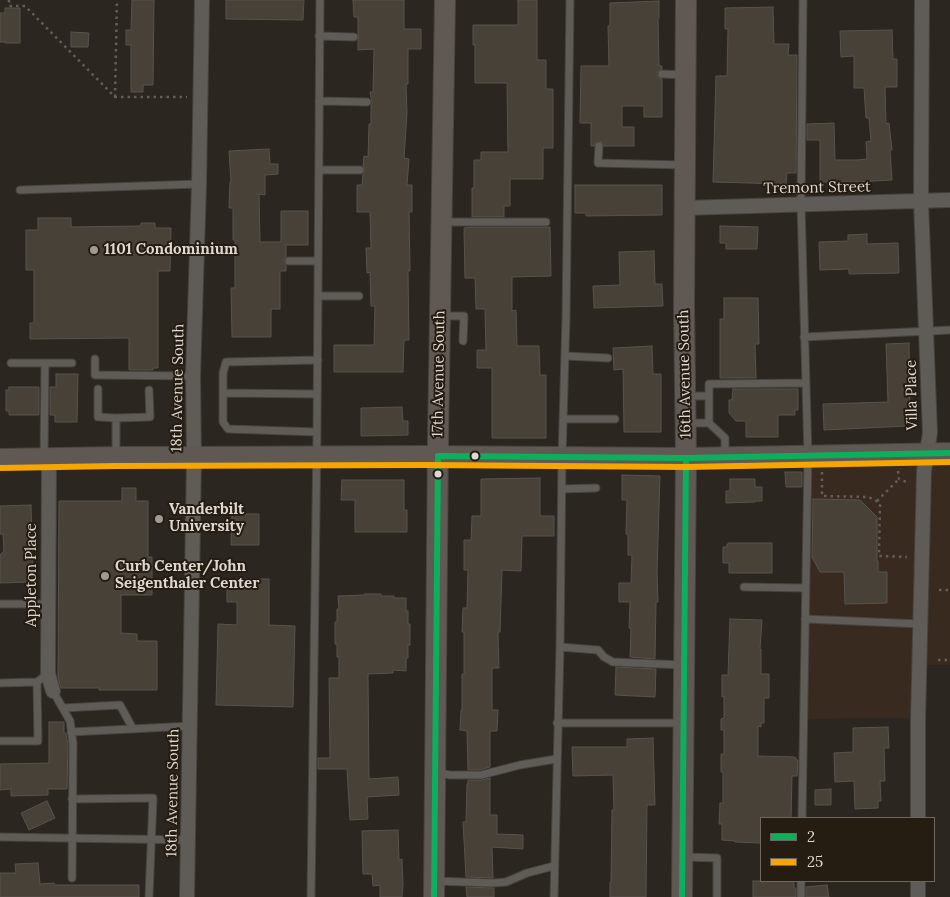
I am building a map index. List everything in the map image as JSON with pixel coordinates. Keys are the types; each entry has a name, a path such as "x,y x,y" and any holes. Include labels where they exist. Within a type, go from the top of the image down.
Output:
{"main road":[{"name":"17th Avenue South","path":"434,889 445,0"},
{"name":"16th Avenue South","path":"682,897 686,458 684,208 686,0"},
{"path":"0,459 316,456 686,458 950,454"}],"street":[{"name":"18th Avenue South","path":"187,897 194,457 193,376 202,0"},
{"name":"Villa Place","path":"918,817 918,710 924,471 930,432 920,202 922,0"},
{"name":"Tremont Street","path":"684,208 950,200"},
{"name":"Appleton Place","path":"47,458 48,604 43,678 53,691"},
{"path":"918,882 918,897"}],"lane":[{"path":"311,897 318,360 320,0"},
{"path":"554,897 560,647 570,0"},
{"path":"802,817 808,456 801,204 803,0"},
{"path":"319,36 354,37"},
{"path":"662,74 685,75"},
{"path":"319,101 367,102"},
{"path":"599,146 598,163 685,164"},
{"path":"318,170 360,170"},
{"path":"20,190 199,184"},
{"path":"442,222 546,222"},
{"path":"290,261 318,261"},
{"path":"318,296 359,296"},
{"path":"440,316 464,316 464,342"},
{"path":"804,337 950,330"},
{"path":"565,356 608,358"},
{"path":"95,359 95,376 193,376"},
{"path":"317,432 228,429 223,422 223,373 226,362 318,360"},
{"path":"11,363 72,363"},
{"path":"45,363 47,458"},
{"path":"708,423 709,384 806,383"},
{"path":"98,390 98,417 116,418 150,417 149,390"},
{"path":"223,393 317,394"},
{"path":"685,396 709,396"},
{"path":"116,418 116,457"},
{"path":"564,420 615,419"},
{"path":"685,423 708,423 726,438 725,457"},
{"path":"562,489 596,488"},
{"path":"744,587 806,588"},
{"path":"0,604 48,604"},
{"path":"805,619 921,624"},
{"path":"560,647 598,650 604,657 613,662 685,665"},
{"path":"0,684 43,678 38,741 0,742"},
{"path":"53,691 70,721 73,744 72,878"},
{"path":"63,708 120,704 133,729"},
{"path":"557,724 683,723"},
{"path":"71,732 190,726"},
{"path":"435,772 450,775 481,776 520,765 556,759"},
{"path":"72,799 152,798 149,897"},
{"path":"0,837 189,840"},
{"path":"682,857 717,858 717,897"},
{"path":"434,889 506,882 527,873 554,866"},
{"path":"801,882 801,897"}],"path":[{"path":"9,0 9,6 26,6 115,96 187,97"},
{"path":"115,96 117,0"},
{"path":"898,469 900,479 910,482"},
{"path":"822,471 822,496 867,497 874,499 880,504 879,556 907,557"},
{"path":"877,501 900,479"},
{"path":"939,590 950,590"},
{"path":"938,660 950,660"}],"shaded area":[{"path":"950,453 950,665 919,665 918,719 804,719 808,456"}],"building":[{"path":"132,0 154,0 153,85 143,85 143,92 131,92 131,45 126,45 126,30 131,30"},
{"path":"226,0 304,0 303,20 226,19"},
{"path":"353,0 404,0 404,29 421,29 421,49 408,49 408,84 406,84 407,113 404,158 409,159 407,185 412,185 412,212 409,212 409,340 404,340 403,372 334,372 334,345 374,345 375,306 371,306 370,272 367,273 366,248 371,248 370,212 357,212 357,185 362,185 365,170 363,166 364,156 368,157 372,103 370,92 373,92 374,49 358,50 358,17 354,17"},
{"path":"518,0 537,0 537,60 546,60 546,89 553,89 553,148 543,148 543,179 510,179 510,206 504,206 504,217 472,217 474,160 481,160 481,152 508,152 507,83 475,83 473,25 518,25"},
{"path":"659,1 659,66 662,66 662,69 657,74 662,79 662,117 644,117 644,106 622,106 622,127 634,127 634,146 604,146 599,141 594,146 591,146 591,123 580,123 581,66 609,66 608,26 610,26 610,3"},
{"path":"773,7 774,44 789,44 788,55 797,55 796,173 787,173 786,184 713,182 716,76 727,76 728,29 725,29 725,8"},
{"path":"5,8 20,8 20,43 0,42 0,13 5,13"},
{"path":"892,30 893,59 897,59 897,87 885,87 886,124 889,123 892,150 890,150 892,180 820,182 820,140 807,140 807,124 834,123 835,160 867,159 866,142 871,141 869,118 866,118 864,88 854,88 854,56 841,57 840,31"},
{"path":"71,32 89,33 88,47 71,47"},
{"path":"269,149 270,164 278,164 278,174 265,175 265,195 259,194 260,242 281,242 281,211 308,211 308,245 286,245 284,261 286,271 280,271 280,309 271,309 271,337 232,337 231,288 235,288 235,240 233,240 233,208 229,208 231,182 229,151"},
{"path":"575,185 662,185 662,215 586,216 586,213 575,213"},
{"path":"38,218 71,218 71,227 141,226 141,223 155,223 155,228 171,228 170,271 158,271 158,368 153,368 153,370 129,370 129,338 30,339 30,323 34,323 34,270 26,270 26,230 38,230"},
{"path":"720,226 758,227 757,249 726,249 726,243 720,243"},
{"path":"550,227 551,276 512,277 512,311 516,310 517,346 539,346 540,375 546,375 546,438 492,438 492,368 477,368 477,350 486,350 485,309 476,309 475,278 465,278 464,228"},
{"path":"867,234 867,244 898,243 899,273 849,274 849,269 820,270 819,242 848,241 848,235"},
{"path":"654,251 655,284 662,284 663,306 594,308 593,286 620,285 619,252"},
{"path":"724,298 758,298 759,344 755,344 756,378 720,378 720,319 724,319"},
{"path":"909,343 910,412 907,412 907,426 824,430 823,404 888,402 886,344"},
{"path":"652,346 653,374 661,374 661,432 624,432 623,369 614,370 613,348"},
{"path":"56,374 78,374 77,422 55,422 55,415 50,415 50,387 56,387"},
{"path":"9,387 39,387 39,415 9,415 9,411 6,411 6,390 9,390"},
{"path":"733,389 798,389 798,410 795,410 795,415 778,415 778,437 746,437 746,421 736,421 729,413 729,400 732,400"},
{"path":"402,407 403,421 408,421 408,435 361,436 361,408"},
{"path":"785,472 802,472 802,487 786,487"},
{"path":"622,475 660,476 655,659 630,657 630,602 619,602 619,583 631,583 632,555 628,555 628,535 626,534 627,500 622,500"},
{"path":"540,478 540,516 554,516 554,536 522,536 521,571 502,570 500,632 498,632 499,668 492,668 492,710 498,710 497,731 490,731 490,767 480,770 468,770 467,731 460,730 462,674 464,674 463,608 467,608 468,570 464,570 464,540 471,540 472,516 481,516 481,479"},
{"path":"730,479 755,479 755,487 762,487 762,501 726,503 726,491 730,491"},
{"path":"342,480 404,480 404,510 407,510 407,532 355,532 355,500 341,500"},
{"name":"Curb Center/John Seigenthaler Center","path":"122,488 136,488 136,501 148,501 148,557 152,557 152,595 121,595 121,633 137,634 137,641 157,641 157,690 61,688 58,678 59,501 122,501"},
{"path":"813,499 860,500 877,517 878,572 887,572 887,603 845,604 844,572 820,572 812,557"},
{"path":"31,505 33,578 30,578 30,582 0,583 0,555 4,551 3,534 0,534 0,506"},
{"path":"232,514 259,514 259,545 231,545"},
{"path":"729,543 772,543 772,573 729,573 729,563 723,563 723,547 727,547"},
{"path":"236,579 269,579 269,625 295,626 293,707 216,705 218,624 237,625 237,602 227,602 227,587 236,586"},
{"path":"381,594 381,596 406,598 408,624 410,624 410,645 408,645 408,658 406,658 406,671 393,670 393,673 368,674 369,779 398,777 399,795 367,797 368,819 350,820 347,769 318,769 318,758 330,758 329,678 339,678 339,657 337,657 337,644 335,644 335,622 337,622 337,609 339,609 338,596"},
{"path":"730,619 762,620 761,674 769,674 769,698 764,698 764,723 761,723 761,727 758,726 758,756 794,757 798,760 797,776 792,776 791,817 760,817 760,843 722,840 722,824 719,824 720,803 723,803 721,754 724,754 724,730 721,730 721,719 724,718 722,675 728,675"},
{"path":"616,667 656,669 655,697 615,695"},
{"path":"49,722 64,722 64,733 66,733 68,744 67,789 48,789 48,795 11,796 11,789 0,790 0,764 49,763"},
{"path":"888,727 889,748 884,748 885,781 880,781 881,801 878,801 878,808 855,809 854,781 835,782 834,753 853,752 853,728"},
{"path":"653,738 655,805 647,805 646,897 610,897 612,810 614,810 613,775 573,776 572,747 627,747 627,739"},
{"path":"490,778 490,815 497,815 497,834 523,835 523,849 492,847 493,878 466,877 463,822 466,822 467,784 468,780"},
{"path":"831,789 831,805 815,805 815,790"},
{"path":"47,801 55,818 29,830 21,813"},
{"path":"398,830 399,860 402,859 402,897 380,897 380,885 373,886 372,874 363,874 362,831"},
{"path":"38,863 40,884 139,885 139,897 0,897 0,873 16,873 15,864"},
{"path":"753,881 794,882 794,888 796,888 796,897 753,897"},
{"path":"827,885 829,897 806,897 806,887"},
{"path":"466,887 494,888 494,897 467,897"}],"transit line":[{"name":"2","path":"434,897 438,456 686,458 950,453"},
{"name":"2","path":"682,897 686,458"},
{"name":"25","path":"0,468 425,465 686,467 950,462"}],"place":[{"name":"1101 Condominium","path":"94,250"},
{"name":"Vanderbilt University","path":"159,519"},
{"name":"Curb Center/John Seigenthaler Center","path":"105,576"}]}
